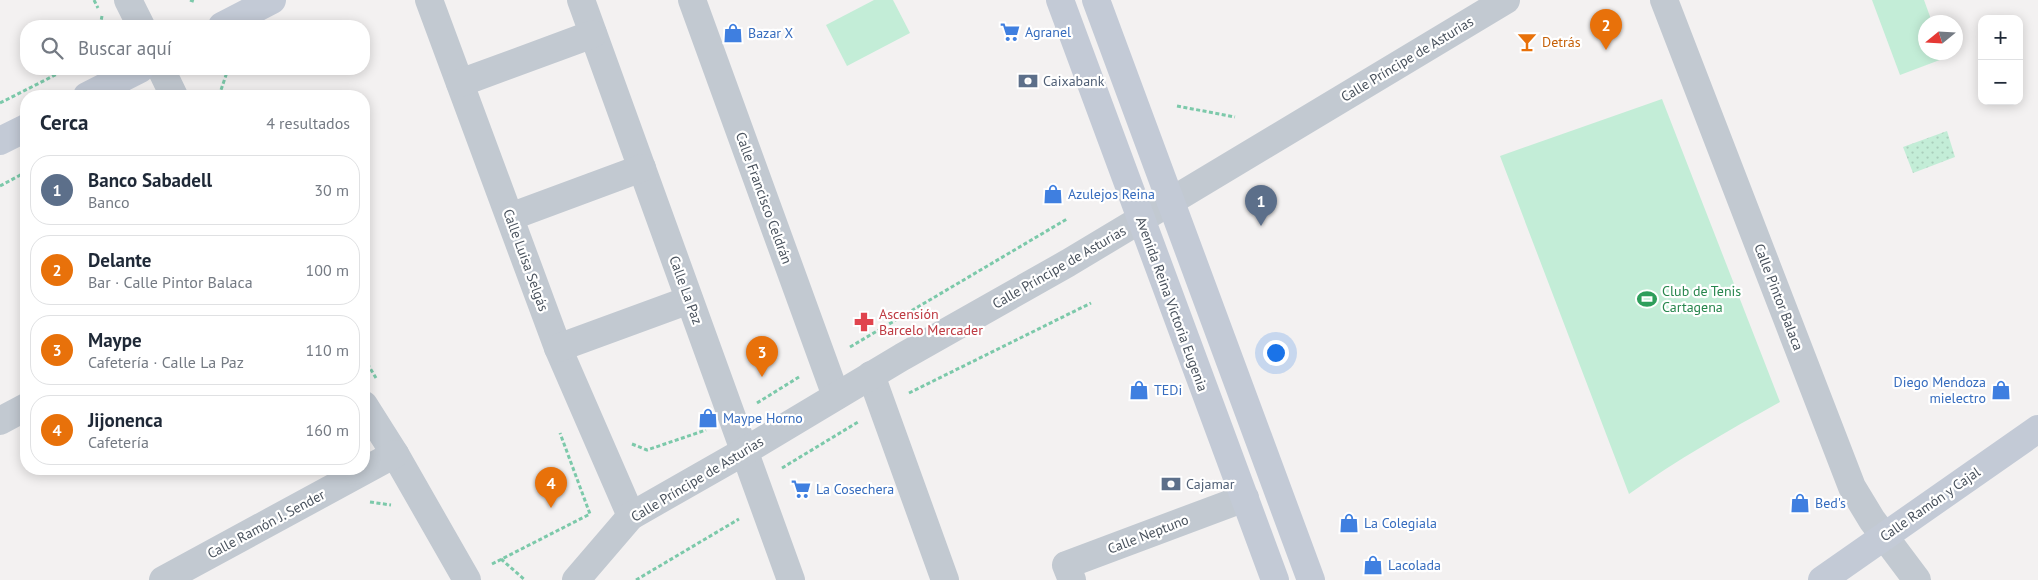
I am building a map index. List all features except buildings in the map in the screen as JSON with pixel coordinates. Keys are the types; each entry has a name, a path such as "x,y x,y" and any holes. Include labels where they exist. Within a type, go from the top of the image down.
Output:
{"main road":[{"path":"234,20 272,0"},
{"name":"Avenida Reina Victoria Eugenia","path":"1060,0 1275,580"},
{"path":"1096,0 1311,580"},
{"path":"99,90 128,75"},
{"path":"0,141 20,131"},
{"name":"Calle Ramón y Cajal","path":"1822,580 2038,429"}],"street":[{"path":"128,0 138,20"},
{"name":"Calle Luisa Selgás","path":"429,0 558,348 631,516"},
{"name":"Calle La Paz","path":"581,0 791,580"},
{"name":"Calle Francisco Celdrán","path":"692,0 836,396"},
{"name":"Calle Príncipe de Asturias","path":"576,580 631,516 745,451 871,375 1068,263 1506,0"},
{"name":"Calle Pintor Balaca","path":"1664,0 1852,487 1884,536 1917,580"},
{"path":"460,83 593,34"},
{"path":"164,75 171,90"},
{"path":"510,217 642,168"},
{"path":"558,348 690,300"},
{"path":"871,375 945,580"},
{"path":"0,421 20,410"},
{"path":"370,414 395,454 467,580"},
{"name":"Calle Ramón J. Sender","path":"370,468 395,454"},
{"name":"Calle Ramón J. Sender","path":"163,580 357,475"},
{"name":"Calle Neptuno","path":"1072,580 1066,565 1244,498"}],"path":[{"path":"190,0 196,2"},
{"path":"27,90 56,75"},
{"path":"221,90 226,75"},
{"path":"0,104 20,94"},
{"path":"1176,106 1235,117"},
{"path":"0,186 20,175"},
{"path":"847,348 1067,218"},
{"path":"370,368 379,383"},
{"path":"754,404 800,377"},
{"path":"490,565 590,514 559,430"},
{"path":"335,487 342,497 394,506"},
{"path":"636,580 742,517"},
{"path":"501,559 525,580"}],"green space":[{"path":"874,0 893,0 910,33 847,66 826,25"},
{"path":"1872,0 1924,0 1929,15 1918,15 1918,60 1940,60 1900,75"},
{"name":"Club de Tenis Cartagena","path":"1662,99 1780,402 1665,469 1629,494 1500,156"},
{"path":"1947,131 1955,157 1913,173 1903,147"}],"place":[{"name":"Agranel","path":"1010,32"},
{"name":"Bazar X","path":"733,33"},
{"name":"Detrás","path":"1527,42"},
{"name":"Delante","path":"1606,50"},
{"name":"Caixabank","path":"1028,81"},
{"name":"Azulejos Reina","path":"1053,194"},
{"name":"Banco Sabadell","path":"1261,226"},
{"name":"Club de Tenis Cartagena","path":"1647,299"},
{"name":"Ascensión Barcelo Mercader","path":"864,322"},
{"name":"Maype","path":"762,377"},
{"name":"TEDi","path":"1139,390"},
{"name":"Diego Mendoza mielectro","path":"2001,390"},
{"name":"Maype Horno","path":"708,418"},
{"name":"Cajamar","path":"1171,484"},
{"name":"La Cosechera","path":"801,489"},
{"name":"Bed's","path":"1800,503"},
{"name":"Jijonenca","path":"551,508"},
{"name":"La Colegiala","path":"1349,523"},
{"name":"Lacolada","path":"1373,565"}]}
